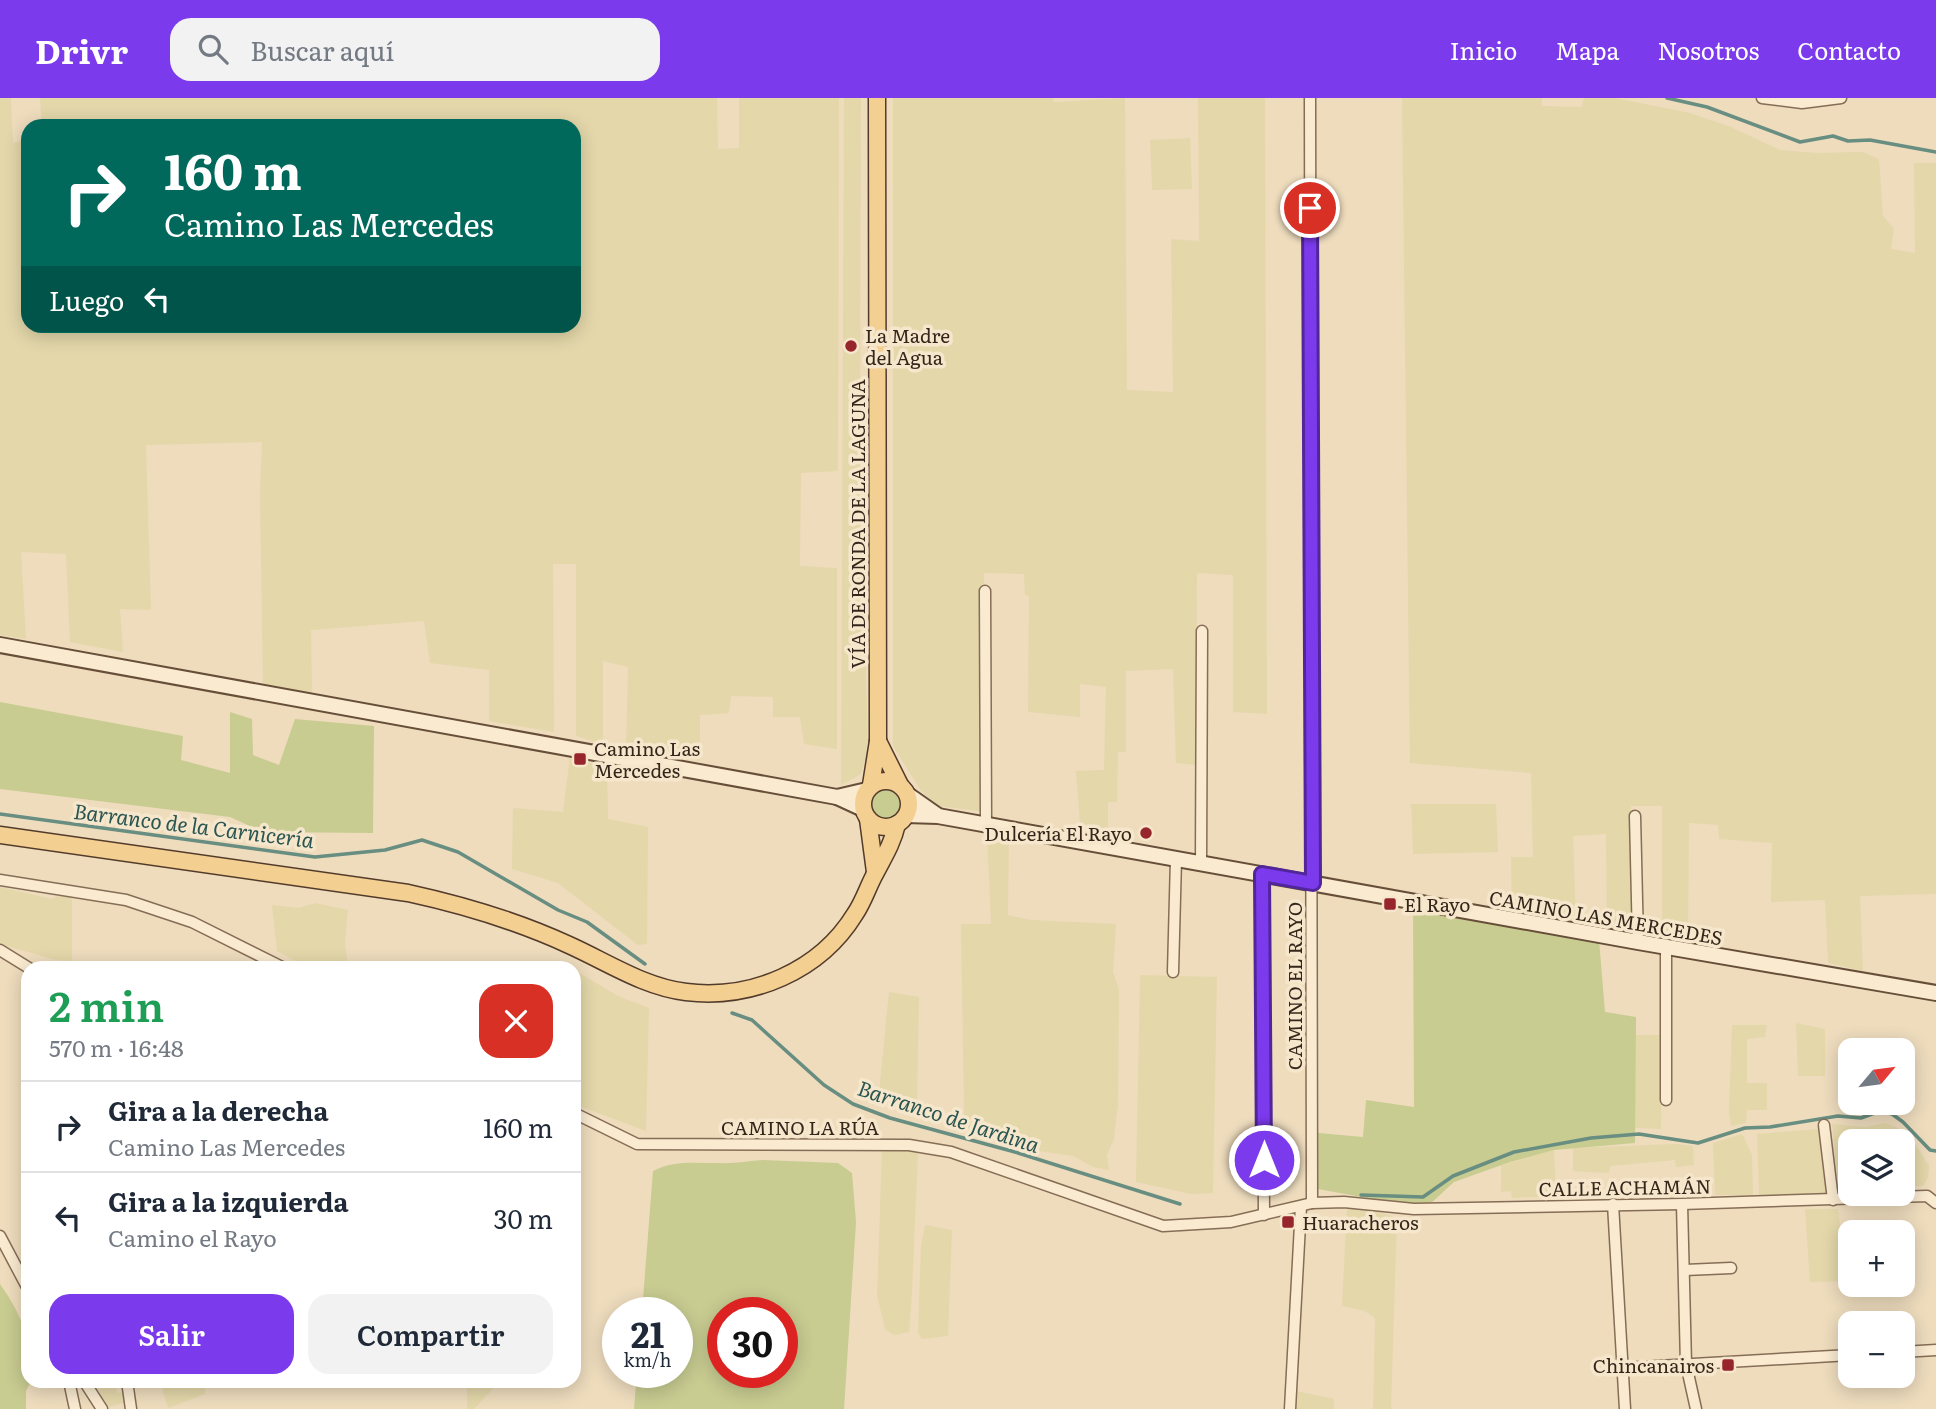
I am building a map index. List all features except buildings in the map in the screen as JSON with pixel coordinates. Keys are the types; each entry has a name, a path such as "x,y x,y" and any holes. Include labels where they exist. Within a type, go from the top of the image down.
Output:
{"main road":[{"name":"VÍA DE RONDA DE LA LAGUNA","path":"869,788 878,741 877,98"},
{"path":"0,645 836,797 866,814 882,827 902,820"},
{"name":"VÍA DE RONDA DE LA LAGUNA","path":"878,741 903,790"},
{"path":"0,835 408,893 457,904 568,944 663,987 722,993 755,988 784,977 813,960 834,942 854,917 908,808 903,790 886,780 869,788 836,797"},
{"path":"869,788 866,814 875,872"},
{"name":"CAMINO LAS MERCEDES","path":"903,790 938,816"},
{"name":"CAMINO LAS MERCEDES","path":"902,820 938,816 986,824 1936,993"}],"street":[{"name":"CAMINO EL RAYO","path":"1310,98 1312,1203"},
{"path":"1762,98 1802,103 1841,98"},
{"path":"985,592 986,824"},
{"path":"1201,863 1202,631"},
{"path":"1635,816 1638,942"},
{"path":"1173,972 1176,859"},
{"path":"1262,874 1264,1215"},
{"path":"0,880 127,900 192,922 270,961"},
{"path":"1666,947 1666,1100"},
{"path":"0,950 21,963"},
{"name":"CAMINO LA RÚA","path":"581,1116 637,1144 909,1145 951,1153 1163,1226 1231,1222 1312,1203"},
{"path":"1824,1125 1833,1200"},
{"name":"CALLE ACHAMÁN","path":"1312,1203 1344,1202 1414,1209 1927,1196 1936,1203"},
{"path":"1613,1204 1625,1409"},
{"path":"1682,1204 1686,1364 1696,1409"},
{"path":"1290,1409 1301,1206"},
{"path":"0,1236 21,1276"},
{"path":"1685,1270 1731,1268"},
{"path":"1915,1351 1936,1350"},
{"path":"1623,1368 1838,1356"},
{"path":"70,1388 75,1409"},
{"path":"88,1388 102,1409"},
{"path":"128,1388 131,1409"}],"shaded area":[{"path":"0,98 11,98 13,143 21,141 21,333 581,333 581,119 42,119 40,98 717,98 718,149 739,148 739,98 839,98 838,471 801,473 800,566 837,568 837,749 804,744 800,717 773,717 773,697 731,696 729,713 700,715 700,761 626,750 628,667 603,661 603,744 576,736 576,564 553,564 554,732 489,721 489,670 430,663 424,621 311,630 312,693 263,684 260,495 262,442 146,445 151,610 120,609 123,652 70,642 66,554 21,552 26,639 0,635"},
{"name":"La Madre del Agua","path":"844,98 861,98 860,459 868,749 861,774 841,785"},
{"path":"893,98 1053,98 1054,102 1125,98 1127,390 1173,392 1171,239 1199,241 1198,98 1265,98 1267,714 1233,712 1233,575 1197,573 1196,765 1176,763 1173,669 1126,671 1126,752 1118,752 1117,802 1108,802 1108,830 1080,823 1076,771 1104,770 1106,687 1080,684 1080,717 1028,712 1029,596 1025,595 1024,574 984,573 986,812 938,806 921,791 893,746"},
{"path":"1402,98 1542,98 1542,106 1581,107 1584,98 1615,98 1690,113 1731,127 1780,150 1862,152 1879,159 1883,216 1894,229 1891,249 1915,253 1914,163 1936,163 1936,894 1860,896 1863,971 1828,963 1825,900 1771,902 1772,843 1719,839 1718,825 1689,823 1688,943 1662,937 1662,806 1631,806 1632,936 1607,929 1606,834 1573,836 1576,921 1512,910 1511,857 1533,857 1531,773 1410,763"},
{"path":"1190,138 1192,189 1152,190 1150,140"},
{"path":"570,757 607,768 608,819 648,827 647,944 638,945 558,883 512,869 513,808 563,812"},
{"path":"1411,804 1496,804 1498,852 1413,854"},
{"path":"987,833 1009,836 1008,915 1031,920 1116,924 1113,972 1119,989 1118,1104 1114,1139 1107,1155 1109,1170 1093,1167 1073,1156 1013,1147 969,1131 964,1116 961,924 991,924"},
{"path":"0,887 52,899 62,894 72,898 72,961 56,960 0,944"},
{"path":"315,903 348,910 345,943 347,961 296,961 277,951 272,905 299,908"},
{"path":"581,974 618,996 649,1008 646,1131 581,1107"},
{"path":"1140,975 1217,977 1213,1193 1191,1194 1136,1182"},
{"path":"889,992 919,997 917,1105 910,1107 879,1092"},
{"path":"1796,1023 1825,1029 1825,1076 1798,1076"},
{"path":"1732,1025 1767,1025 1765,1037 1747,1039 1747,1083 1767,1083 1767,1110 1747,1110 1746,1123 1731,1126 1729,1110"},
{"path":"1635,1035 1662,1035 1661,1129 1635,1128"},
{"path":"1885,1123 1899,1129 1838,1129 1838,1183 1832,1124 1865,1127"},
{"path":"1818,1129 1826,1193 1759,1196 1757,1134"},
{"path":"1742,1134 1752,1155 1753,1195 1715,1195 1713,1143"},
{"path":"1675,1144 1693,1146 1694,1165 1676,1167 1675,1160 1610,1166 1609,1173 1573,1171 1573,1148"},
{"path":"1915,1144 1929,1166 1928,1178 1923,1186 1915,1186"},
{"path":"904,1150 918,1153 912,1292 909,1332 894,1335 885,1329 877,1295 882,1151"},
{"path":"1554,1150 1556,1196 1512,1198 1511,1191 1501,1192 1501,1165"},
{"path":"1347,1208 1373,1210 1397,1218 1391,1409 1373,1409 1375,1318 1365,1311 1342,1306"},
{"path":"1805,1209 1838,1209 1838,1281 1810,1282"},
{"path":"925,1225 952,1230 948,1336 922,1339 918,1333 921,1246"},
{"path":"97,1388 116,1388 117,1393 125,1392 126,1402 109,1407"},
{"path":"162,1388 205,1388 205,1394 168,1408"},
{"path":"467,1388 494,1388 474,1409 467,1409"},
{"path":"1291,1390 1334,1399 1334,1409 1291,1409"}],"green space":[{"path":"0,702 183,736 181,760 230,773 230,712 252,719 253,755 279,765 295,719 374,726 373,833 263,832 230,817 0,789"},
{"path":"885,790 891,791 899,799 899,811 891,819 885,820 879,819 871,811 870,805 871,799 879,791"},
{"path":"1413,908 1599,940 1605,1012 1636,1017 1635,1143 1554,1150 1510,1162 1454,1182 1430,1204 1411,1206 1307,1187 1308,1132 1363,1137 1366,1100 1414,1107"},
{"path":"763,1160 838,1163 852,1173 856,1222 844,1409 634,1409 636,1388 693,1388 693,1297 643,1297 653,1171 677,1164"},
{"path":"0,1284 21,1322 21,1388 28,1388 26,1409 0,1409"}],"waterway":[{"path":"1667,98 1707,107 1800,142 1833,136 1848,141 1870,140 1936,152"},
{"name":"Barranco de la Carnicería","path":"0,814 315,857 385,850 422,840 458,852 558,910 587,922 645,964"},
{"name":"Barranco de Jardina","path":"732,1013 752,1020 824,1085 853,1104 890,1118 1015,1152 1180,1204"},
{"name":"Barranco de Jardina","path":"1361,1195 1423,1197 1453,1176 1514,1152 1591,1138 1639,1134 1698,1143 1745,1128 1770,1127 1838,1116 1861,1118 1880,1111 1892,1114 1930,1150 1936,1151"}],"place":[{"name":"La Madre del Agua","path":"851,346"},
{"name":"Camino Las Mercedes","path":"580,759"},
{"name":"Dulcería El Rayo","path":"1146,833"},
{"name":"El Rayo","path":"1390,904"},
{"name":"Huaracheros","path":"1288,1222"},
{"name":"Chincanairos","path":"1728,1365"}],"route":[{"path":"1264,1160 1262,874 1313,883 1310,208"}]}
